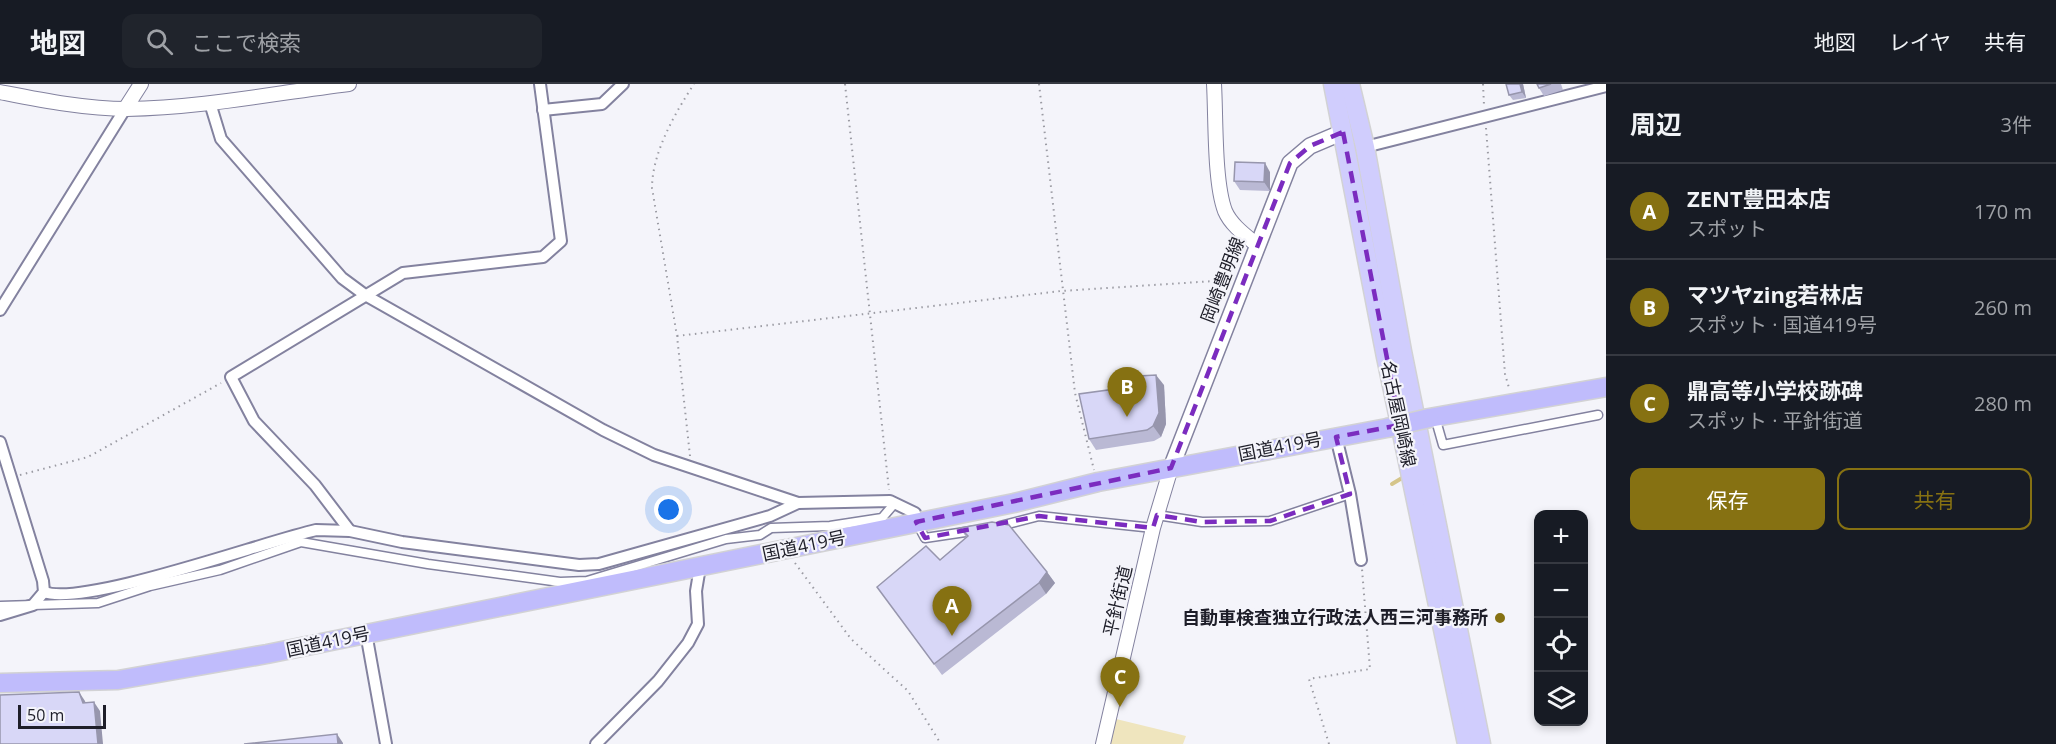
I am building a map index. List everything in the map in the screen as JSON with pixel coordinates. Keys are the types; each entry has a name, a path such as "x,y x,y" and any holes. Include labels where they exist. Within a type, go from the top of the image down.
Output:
{"highway":[{"name":"国道419号","path":"0,683 118,680 785,550 1014,503 1098,482 1387,428 1432,417 1606,387"}],"main road":[{"name":"名古屋岡崎線","path":"1333,84 1386,357 1467,744"},
{"name":"名古屋岡崎線","path":"1350,84 1365,147 1402,351 1481,744"},
{"name":"岡崎豊明線","path":"1172,468 1290,163 1310,146 1343,132"}],"street":[{"path":"0,310 141,84"},
{"path":"0,92 37,99 125,109 210,103 349,84"},
{"path":"350,531 315,485 254,421 231,377 403,273 543,257 561,241 540,84"},
{"path":"543,110 602,104 623,84"},
{"path":"1214,84 1220,188 1225,212 1239,230 1257,244"},
{"path":"1365,147 1606,86"},
{"path":"210,103 221,139 342,278 366,296 603,430 654,455 798,503 892,503 915,513 916,522 925,538 981,530"},
{"path":"1432,417 1443,444 1598,415"},
{"path":"1336,437 1350,494 1361,560"},
{"path":"0,442 43,581 44,592 33,605 0,615"},
{"name":"平針街道","path":"1103,744 1155,522 1172,468"},
{"path":"992,528 1039,516 1155,522 1270,521 1350,494"},
{"path":"44,592 52,595 97,591 316,530 350,531 402,542 579,565 599,564 770,516 798,503"},
{"path":"0,606 98,603 150,586 220,570 301,542 450,567 560,582 587,581 726,539 760,534 771,528 830,526 882,518 892,503"},
{"path":"1014,503 1014,524"},
{"path":"596,744 658,681 688,643 698,624 696,591 699,567"},
{"path":"366,633 386,744"}],"path":[{"path":"692,467 677,336 652,188 652,170 683,101 694,84"},
{"path":"845,84 892,503"},
{"path":"1039,84 1061,291 1075,393 1098,482"},
{"path":"1483,84 1505,374 1512,403"},
{"path":"677,336 1061,291 1244,279"},
{"path":"12,478 88,457 231,377"},
{"path":"785,550 851,639 908,691 941,744"},
{"path":"1329,744 1309,679 1370,669 1361,560"}],"highlighted area":[{"path":"1343,132 1400,425 1336,437 1350,494 1270,521 1202,522 1157,515 1153,528 1039,516 925,538 916,522 1171,468 1290,163 1310,146"}],"shaded area":[{"path":"1112,718 1186,736 1183,744 1107,744"}],"building":[{"path":"1506,84 1520,84 1522,92 1509,95"},
{"path":"1537,84 1551,84 1539,88"},
{"path":"1235,162 1265,163 1264,182 1234,181"},
{"path":"1156,375 1159,413 1153,426 1147,430 1089,439 1079,394 1137,386 1139,376"},
{"path":"992,522 1009,525 1047,572 1039,583 934,664 877,587 926,546 940,560 968,536 960,528"},
{"path":"79,692 83,703 94,702 98,744 0,744 0,695"},
{"path":"337,734 338,744 244,744"}],"waterway":[{"path":"1392,484 1407,475"}],"place":[{"name":"マツヤzing若林店","path":"1127,417"},
{"name":"自動車検査独立行政法人西三河事務所","path":"1500,618"},
{"name":"ZENT豊田本店","path":"952,636"},
{"name":"鼎高等小学校跡碑","path":"1120,707"}]}
